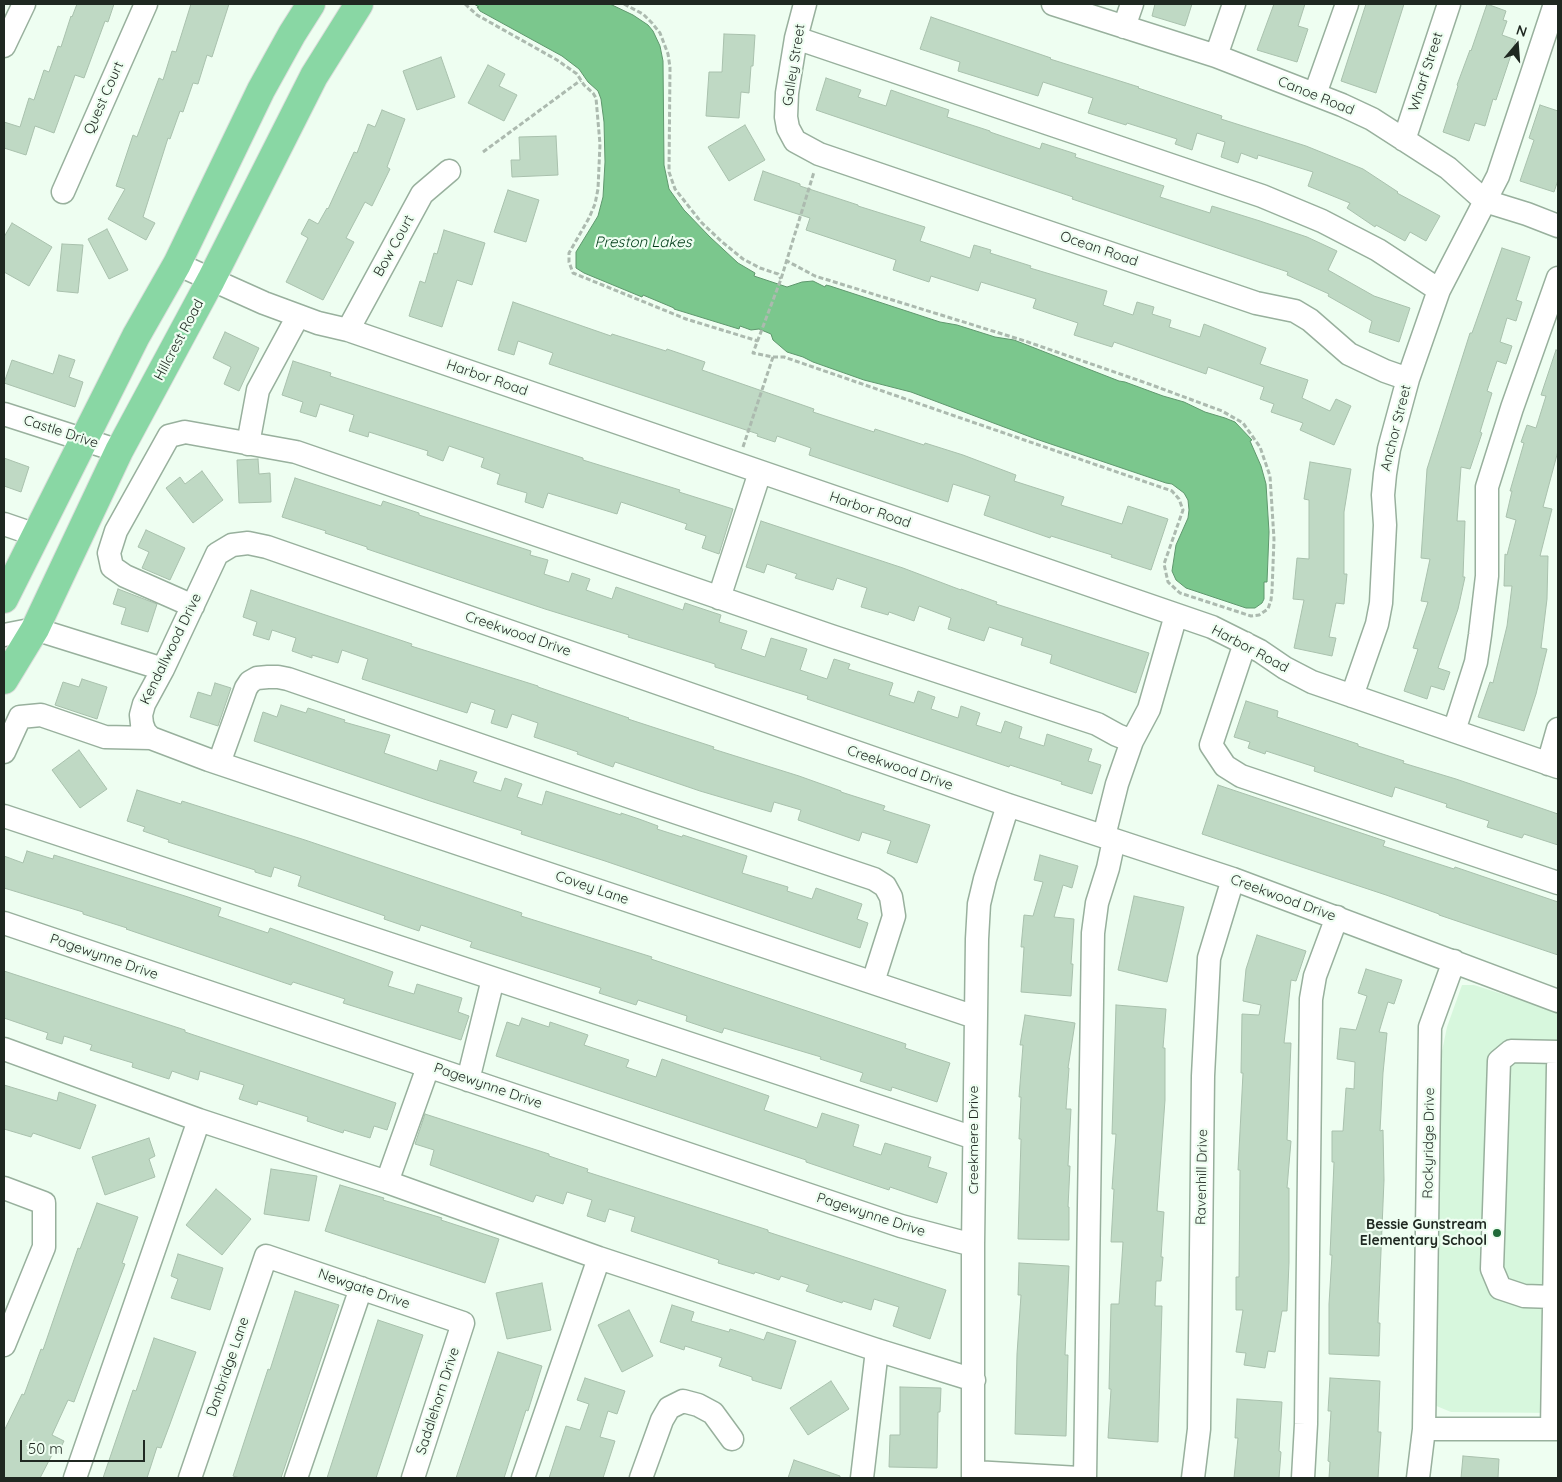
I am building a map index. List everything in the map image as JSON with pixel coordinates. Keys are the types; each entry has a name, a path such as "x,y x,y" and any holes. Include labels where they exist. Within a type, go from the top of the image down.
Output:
{"main road":[{"path":"4,600 136,336 177,264 262,90 292,34 311,4"},
{"name":"Hillcrest Road","path":"4,680 35,629 119,451 211,280 314,76 359,4"}],"street":[{"path":"4,46 24,4"},
{"name":"Quest Court","path":"63,192 146,4"},
{"name":"Galley Street","path":"788,128 786,117 787,93 796,38 805,4"},
{"name":"Canoe Road","path":"1053,4 1216,56 1315,94 1372,119 1448,168 1485,201 1558,226"},
{"path":"1124,27 1132,4"},
{"path":"1216,56 1234,4"},
{"path":"1315,94 1347,4"},
{"name":"Wharf Street","path":"1404,140 1449,4"},
{"name":"Anchor Street","path":"1352,696 1377,624 1381,603 1384,474 1408,379 1439,290 1498,176 1555,4"},
{"path":"796,38 1262,196 1322,220 1378,250 1439,290"},
{"name":"Ocean Road","path":"788,128 795,141 819,154 1246,300 1296,311 1310,320 1349,354 1385,371 1408,379"},
{"name":"Bow Court","path":"348,330 422,194 449,171"},
{"name":"Harbor Road","path":"177,264 298,316 348,330 1212,627 1260,651 1285,668 1312,682 1553,765"},
{"path":"1454,731 1476,662 1480,635 1487,576 1487,487 1512,408 1558,278"},
{"path":"248,444 258,390 298,316"},
{"name":"Castle Drive","path":"4,414 119,451"},
{"path":"193,606 125,576 112,567 109,553 116,531 169,436 184,432 296,452 719,598 1097,724 1116,735 1132,741"},
{"path":"719,598 760,472"},
{"path":"4,524 36,535"},
{"name":"Creekwood Drive","path":"239,544 248,543 267,547 1008,805 1233,879 1558,1001"},
{"name":"Kendallwood Drive","path":"151,738 145,732 142,724 141,715 144,704 163,670 217,554 225,548 239,544"},
{"path":"1085,1478 1092,933 1097,904 1108,868 1109,838 1117,784 1132,741 1150,709 1176,615"},
{"path":"4,636 35,629 163,670"},
{"path":"1245,643 1211,745 1225,766 1241,776 1558,883"},
{"path":"4,752 20,717 41,716 105,738 151,738 214,761 250,682 256,678 268,677 288,679 642,802 874,879 885,886 891,897 894,916 873,982"},
{"path":"1553,765 1558,729"},
{"name":"Covey Lane","path":"214,761 975,1017"},
{"name":"Creekmere Drive","path":"973,1475 975,1017 979,904 1008,805"},
{"path":"4,816 974,1138"},
{"name":"Ravenhill Drive","path":"1193,1478 1199,1429 1203,1076 1209,958 1233,879"},
{"path":"1303,1478 1306,1424 1311,999 1315,976 1336,917"},
{"name":"Pagewynne Drive","path":"4,922 901,1226 973,1245"},
{"name":"Rockyridge Drive","path":"1418,1478 1424,1429 1430,1027 1454,961"},
{"path":"468,1080 493,979"},
{"path":"4,1049 199,1120 387,1182 599,1258 974,1380"},
{"path":"1554,1297 1524,1296 1500,1288 1492,1270 1499,1061 1511,1052 1558,1052"},
{"path":"1424,1429 1555,1429 1554,1297 1558,1066"},
{"path":"387,1182 428,1067"},
{"path":"75,1478 199,1120"},
{"path":"4,1188 44,1203 44,1247 4,1345"},
{"name":"Newgate Drive","path":"266,1256 462,1323"},
{"name":"Danbridge Lane","path":"190,1478 266,1256"},
{"path":"523,1478 599,1258"},
{"path":"296,1478 361,1288"},
{"name":"Saddlehorn Drive","path":"413,1478 462,1323"},
{"path":"862,1478 877,1350"},
{"path":"641,1478 662,1420 669,1408 683,1401 698,1405 714,1413 732,1439"},
{"path":"973,1475 1079,1478"}],"path":[{"path":"464,4 477,15 557,60 577,74 594,93 600,144 598,189 595,204 589,218 569,253 569,262 573,273 686,319 732,331 758,341"},
{"path":"624,4 643,14 652,23 660,33 668,54 670,68 669,172 675,189 696,216 721,241 743,259 760,268 778,274 780,281"},
{"path":"483,152 581,80"},
{"path":"787,261 815,276 1025,341 1149,384 1222,411 1243,423 1260,447 1270,476 1274,539 1271,600 1268,609 1259,615 1251,616 1185,595 1174,589 1168,582 1164,564 1183,510 1179,499 1172,491 784,357 753,353 762,334 787,261 819,154"},
{"path":"737,464 773,357"}],"shaded area":[{"name":"Bessie Gunstream Elementary School","path":"1462,985 1474,985 1558,1012 1558,1413 1451,1412 1434,1405 1440,1061 1447,1027"}],"water":[{"name":"Preston Lakes","path":"474,4 610,4 648,25 660,46 663,61 664,165 669,189 684,210 710,237 738,263 755,273 754,276 787,287 813,281 825,287 826,285 830,286 940,322 957,325 995,337 1014,340 1119,381 1184,402 1205,412 1235,422 1252,440 1250,441 1261,466 1266,484 1269,532 1267,582 1264,582 1264,599 1262,603 1255,608 1246,608 1186,588 1176,580 1172,571 1176,545 1188,518 1189,510 1188,500 1184,493 1172,484 1036,439 911,392 864,380 813,362 787,352 773,340 771,334 759,329 751,330 740,326 739,329 674,309 584,273 576,268 576,252 598,216 603,197 605,162 604,122 598,91 588,82 579,69 562,56 480,11 477,7 479,7"}],"building":[{"path":"77,4 114,4 108,22 105,21 84,78 75,75 54,133 35,126 26,155 4,148 4,122 20,127 29,98 34,100 44,70 49,72 58,46 61,47"},
{"path":"191,4 229,4 212,57 207,55 198,84 193,83 183,112 180,111 170,139 168,138 143,217 155,223 146,240 108,219 125,189 116,186 133,135 137,137 159,78 163,80 172,51 176,52"},
{"path":"1155,4 1192,4 1185,26 1152,16"},
{"path":"1274,4 1305,4 1298,26 1308,29 1297,62 1257,50"},
{"path":"1366,4 1404,4 1376,93 1341,81"},
{"path":"1487,4 1506,11 1503,20 1507,21 1502,35 1516,40 1496,100 1493,99 1485,126 1475,123 1469,141 1443,132 1457,85"},
{"path":"931,17 1222,116 1221,119 1306,146 1363,169 1397,193 1440,216 1426,241 1410,232 1405,241 1376,225 1375,227 1347,208 1350,203 1308,186 1313,172 1258,155 1257,159 1241,153 1238,163 1221,157 1225,142 1197,133 1192,150 1175,144 1177,139 1088,113 1093,98 1043,82 1038,96 958,71 960,62 920,49"},
{"path":"724,34 755,35 749,93 741,92 739,118 706,116 709,72 722,72"},
{"path":"441,57 455,97 417,110 403,71"},
{"path":"488,65 505,74 499,86 517,95 504,121 468,103"},
{"path":"826,78 861,90 858,97 886,106 891,90 949,110 947,117 1040,149 1042,143 1076,154 1075,157 1164,186 1160,197 1210,213 1212,206 1307,237 1337,251 1328,270 1374,296 1410,308 1399,342 1369,332 1372,321 1328,296 1329,294 1287,275 1288,272 816,110"},
{"path":"1540,105 1558,111 1558,180 1554,192 1520,181 1534,140 1529,138"},
{"path":"382,110 405,119 387,167 390,169 372,206 365,202 346,238 354,242 323,300 286,282 308,238 301,234 309,219 318,224 328,209 354,152 357,153 368,124 375,127"},
{"path":"745,125 765,160 729,181 708,147"},
{"path":"556,136 558,175 512,177 511,160 520,160 519,137"},
{"path":"763,171 800,184 800,186 925,227 920,241 970,258 974,245 991,250 990,253 1031,266 1030,268 1107,291 1103,305 1133,315 1137,302 1154,307 1152,314 1171,320 1169,327 1200,337 1204,324 1266,348 1260,364 1308,380 1302,398 1330,411 1336,399 1351,406 1334,445 1300,430 1303,423 1271,412 1274,404 1260,399 1264,387 1208,367 1206,374 1114,342 1112,347 1074,335 1078,323 1033,308 1036,299 981,282 978,291 931,276 929,282 893,270 896,260 806,230 810,218 754,200"},
{"path":"508,190 539,200 526,242 494,232"},
{"path":"12,223 52,247 29,286 4,272 4,237"},
{"path":"107,229 128,270 109,279 88,239"},
{"path":"444,230 485,243 472,285 457,280 442,327 409,316 420,281 425,283 434,253 437,254"},
{"path":"62,244 83,245 78,293 57,291"},
{"path":"1502,248 1530,257 1516,300 1522,302 1516,321 1507,318 1500,342 1512,346 1506,364 1497,361 1487,391 1492,393 1480,432 1482,433 1470,469 1461,467 1457,521 1465,521 1463,577 1465,577 1458,609 1438,668 1450,672 1444,690 1431,686 1427,699 1404,691 1418,649 1413,648 1428,602 1421,601 1430,559 1421,558 1427,469 1470,333 1472,333"},
{"path":"513,302 611,336 612,334 666,351 667,349 705,362 702,370 814,409 813,412 874,432 875,429 963,455 1016,475 1014,481 1064,497 1061,505 1122,524 1128,506 1168,519 1151,570 1111,557 1112,555 1051,536 1050,538 984,515 990,496 953,484 948,502 809,455 811,448 777,436 775,442 757,436 758,434 549,364 553,353 518,341 514,355 498,350"},
{"path":"225,332 259,348 239,391 224,384 231,367 213,358"},
{"path":"1556,350 1558,351 1558,451 1543,507 1552,509 1540,556 1548,556 1547,599 1541,648 1547,649 1536,694 1524,731 1478,717 1490,682 1493,683 1507,626 1512,586 1504,586 1505,554 1507,555 1516,520 1506,517 1512,491 1510,491 1524,443 1521,442 1527,425 1536,428 1546,396 1541,395"},
{"path":"59,355 75,360 69,377 83,382 75,407 4,383 12,360 53,374"},
{"path":"293,361 331,373 330,376 733,509 719,554 702,548 706,536 685,529 687,524 621,502 617,514 548,493 543,508 525,502 527,493 497,484 500,474 481,467 484,458 449,446 443,461 427,455 428,451 369,432 368,437 349,431 354,415 320,404 316,417 300,412 303,402 282,395"},
{"path":"4,458 29,467 21,492 4,486"},
{"path":"258,459 259,474 270,473 271,502 239,503 237,460"},
{"path":"1310,462 1351,469 1344,512 1344,574 1347,574 1344,604 1336,603 1329,637 1336,638 1332,656 1294,648 1304,600 1293,599 1297,558 1309,559 1309,500 1304,499"},
{"path":"202,471 223,500 193,523 166,488 180,477 185,484"},
{"path":"295,478 381,506 383,501 419,513 419,515 531,551 530,555 548,560 544,574 569,582 572,573 590,579 586,590 612,599 616,587 683,610 685,603 721,615 719,622 747,631 741,649 765,657 771,638 807,649 800,670 827,679 834,659 850,664 848,669 893,683 889,695 914,703 918,691 935,697 931,709 958,718 961,706 980,713 976,725 1001,733 1005,721 1022,727 1019,738 1044,746 1047,734 1092,749 1088,761 1101,765 1092,794 1061,784 1062,782 1010,765 1009,767 807,699 808,696 715,667 715,664 628,637 629,635 367,549 367,547 325,533 326,531 282,517"},
{"path":"761,521 903,568 997,602 996,604 1149,653 1136,693 1050,663 1052,655 1021,645 1023,638 989,627 984,641 948,629 951,618 919,606 914,621 889,612 888,615 861,607 867,588 837,578 833,590 795,578 797,574 767,564 764,573 746,567"},
{"path":"146,530 185,548 170,580 142,568 149,552 138,547"},
{"path":"118,589 157,604 148,632 121,624 126,608 113,604"},
{"path":"251,590 412,644 411,646 538,686 628,719 714,747 713,749 885,806 883,810 930,825 917,863 887,853 891,841 862,832 859,841 798,820 801,810 774,802 771,812 700,791 615,762 613,767 577,754 578,752 534,737 538,723 512,714 507,728 491,723 495,710 471,702 467,713 362,679 368,659 342,650 338,663 312,655 312,658 292,651 296,638 272,630 269,640 253,635 257,622 243,617"},
{"path":"82,679 107,687 97,719 55,705 63,682 79,687"},
{"path":"215,683 231,688 218,726 190,717 198,692 211,696"},
{"path":"1246,701 1278,711 1277,717 1358,744 1358,746 1404,761 1403,763 1558,814 1558,845 1524,834 1522,838 1487,827 1489,821 1446,807 1447,804 1395,787 1392,797 1314,771 1315,767 1266,751 1265,754 1248,748 1250,742 1234,737"},
{"path":"281,705 306,713 308,708 345,720 344,722 390,735 384,753 437,771 440,760 477,772 473,782 501,791 505,778 522,784 517,797 542,805 546,791 621,815 621,813 658,826 657,829 682,837 683,835 747,856 742,873 788,887 787,891 812,899 816,888 862,904 857,919 868,923 860,948 521,834 522,831 254,741 263,712 277,717"},
{"path":"79,750 107,789 80,808 52,770"},
{"path":"1218,785 1385,841 1383,846 1454,869 1455,867 1558,902 1558,955 1202,834"},
{"path":"137,790 181,804 182,801 305,840 522,913 521,916 652,957 651,959 906,1044 905,1048 950,1063 937,1102 892,1087 891,1091 860,1081 863,1073 820,1059 821,1057 724,1028 722,1033 686,1021 687,1016 638,1000 636,1005 599,993 601,988 470,947 472,942 421,925 419,931 384,919 385,916 298,886 301,876 274,867 271,877 168,842 169,840 143,831 145,827 127,821"},
{"path":"27,851 53,859 54,855 185,896 221,908 218,916 268,933 270,928 393,972 388,986 414,994 417,984 462,998 458,1012 469,1016 461,1040 343,1003 345,999 293,982 291,985 83,914 83,912 4,888 4,856 23,863"},
{"path":"1040,855 1078,866 1072,888 1063,885 1054,917 1074,919 1071,996 1021,992 1024,947 1021,947 1024,915 1033,916 1043,882 1034,880"},
{"path":"1134,896 1184,907 1167,982 1118,970"},
{"path":"1257,935 1306,951 1296,981 1291,980 1284,1043 1291,1043 1287,1140 1291,1141 1287,1188 1289,1188 1289,1262 1287,1311 1282,1311 1275,1352 1268,1351 1265,1368 1244,1365 1246,1353 1236,1352 1243,1310 1236,1310 1236,1277 1239,1277 1240,1170 1238,1170 1243,1073 1241,1073 1242,1014 1259,1015 1261,1005 1243,1001 1246,969"},
{"path":"1366,969 1402,980 1394,1004 1388,1002 1379,1032 1387,1033 1380,1131 1383,1130 1384,1180 1378,1323 1380,1323 1379,1356 1329,1354 1329,1304 1332,1255 1330,1255 1334,1162 1332,1162 1332,1131 1343,1131 1346,1088 1354,1089 1355,1062 1337,1059 1340,1028 1356,1030 1367,996 1358,993"},
{"path":"4,971 185,1030 185,1032 396,1103 387,1130 374,1126 370,1138 344,1130 343,1133 307,1121 308,1117 258,1101 257,1105 239,1099 244,1085 200,1071 198,1080 172,1071 169,1079 132,1067 133,1063 90,1050 92,1045 64,1036 62,1044 46,1039 48,1033 4,1018"},
{"path":"1116,1005 1166,1009 1163,1048 1165,1048 1165,1100 1157,1211 1164,1212 1161,1257 1163,1257 1161,1281 1156,1281 1155,1306 1162,1306 1158,1442 1108,1438 1111,1389 1109,1389 1111,1304 1119,1304 1123,1242 1111,1242 1116,1134 1112,1134"},
{"path":"1025,1015 1075,1023 1068,1068 1066,1109 1071,1109 1068,1166 1070,1166 1069,1240 1018,1239 1021,1139 1019,1139 1021,1097 1019,1097 1023,1045 1020,1045"},
{"path":"522,1018 549,1027 550,1022 588,1035 584,1045 629,1060 626,1067 656,1077 662,1059 769,1096 764,1110 817,1128 822,1113 859,1125 853,1146 881,1155 885,1143 931,1157 928,1167 947,1173 937,1203 890,1187 889,1190 859,1180 806,1162 806,1160 496,1056 507,1022 519,1026"},
{"path":"4,1085 57,1101 59,1092 96,1105 80,1149 33,1133 31,1137 4,1129"},
{"path":"425,1114 549,1154 549,1156 588,1169 587,1172 946,1290 930,1339 893,1326 899,1307 874,1299 871,1310 843,1301 842,1303 806,1291 809,1285 781,1276 779,1280 755,1272 754,1274 718,1263 719,1260 631,1231 635,1217 609,1209 605,1222 587,1216 592,1200 567,1192 563,1204 536,1195 533,1202 430,1165 434,1150 415,1144"},
{"path":"149,1138 155,1156 149,1159 155,1177 105,1195 92,1157"},
{"path":"271,1169 317,1176 309,1221 264,1214"},
{"path":"340,1185 384,1198 383,1200 442,1218 441,1220 499,1239 485,1283 325,1231"},
{"path":"216,1189 251,1219 222,1255 186,1225"},
{"path":"97,1203 138,1217 122,1263 125,1264 74,1402 68,1400 52,1435 64,1441 58,1453 54,1451 40,1478 4,1478 4,1431 22,1394 24,1395 41,1349 43,1350 78,1248 80,1249"},
{"path":"178,1254 223,1268 210,1310 171,1298 178,1279 171,1276"},
{"path":"1019,1263 1069,1266 1065,1355 1068,1355 1066,1436 1015,1434 1021,1295 1018,1295"},
{"path":"542,1283 551,1330 507,1339 496,1293"},
{"path":"295,1291 339,1305 281,1478 240,1478 233,1476 268,1369 270,1370"},
{"path":"672,1305 694,1312 691,1321 729,1332 730,1329 764,1340 767,1332 796,1341 781,1389 752,1380 752,1377 719,1366 722,1358 685,1346 684,1350 660,1342"},
{"path":"629,1310 653,1356 622,1372 598,1325"},
{"path":"378,1320 423,1335 376,1478 327,1478"},
{"path":"154,1338 196,1352 170,1424 161,1448 157,1447 147,1478 103,1478 133,1390 136,1391"},
{"path":"498,1352 542,1366 528,1411 526,1410 504,1478 456,1478"},
{"path":"585,1378 625,1391 617,1414 608,1411 600,1437 615,1441 603,1478 549,1478 566,1426 580,1430 589,1404 577,1400"},
{"path":"1330,1378 1380,1381 1378,1432 1381,1432 1378,1478 1329,1478 1330,1462 1328,1461 1331,1411 1328,1411"},
{"path":"831,1381 849,1409 808,1435 790,1408"},
{"path":"900,1387 941,1388 940,1412 938,1412 937,1468 889,1467 890,1435 900,1435"},
{"path":"1237,1399 1282,1402 1279,1478 1234,1478 1238,1438 1235,1438"},
{"path":"1463,1456 1499,1459 1498,1478 1461,1478"},
{"path":"794,1460 840,1476 840,1478 788,1478"}],"place":[{"name":"Bessie Gunstream Elementary School","path":"1497,1233"}]}
